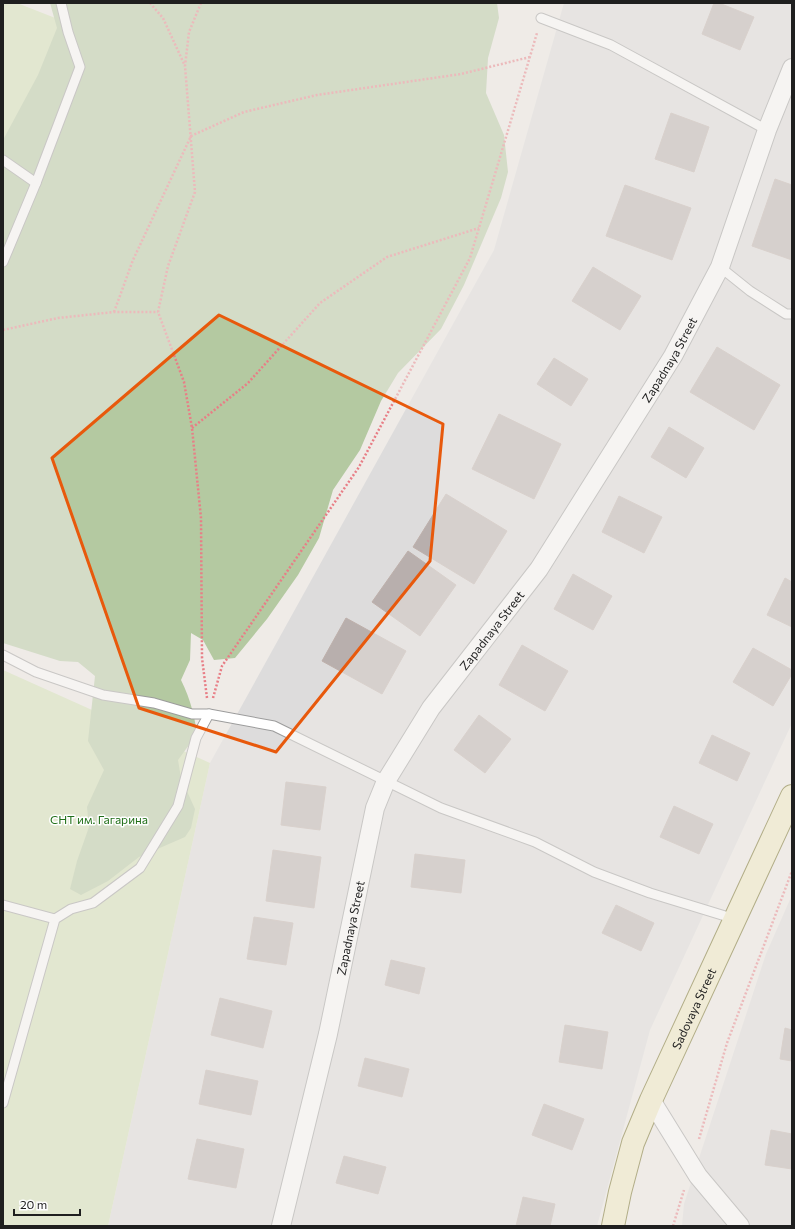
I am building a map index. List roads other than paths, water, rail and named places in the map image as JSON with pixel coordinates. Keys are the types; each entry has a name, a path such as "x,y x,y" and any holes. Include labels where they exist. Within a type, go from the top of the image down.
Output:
{"street":[{"name":"Zapadnaya Street","path":"281,1226 328,1034 375,808 386,781 431,708 539,569 672,356 720,268 767,130 792,68"},
{"name":"Sadovaya Street","path":"613,1226 633,1143 651,1100 792,796"},
{"path":"651,1100 698,1176 740,1226"}],"lane":[{"path":"3,262 36,183 80,67 68,32 61,3"},
{"path":"542,18 612,45 767,130"},
{"path":"3,160 36,183"},
{"path":"720,268 750,291 786,314 792,314"},
{"path":"3,655 36,672 103,695 154,703 192,714 209,714 274,726 441,808 535,842 594,872 650,893 735,919"},
{"path":"3,1103 55,919 71,909 92,903 140,868 178,806 196,738 209,714"},
{"path":"3,905 55,919"}],"park label":[{"name":"СНТ им. Гагарина","path":"99,819"}]}
